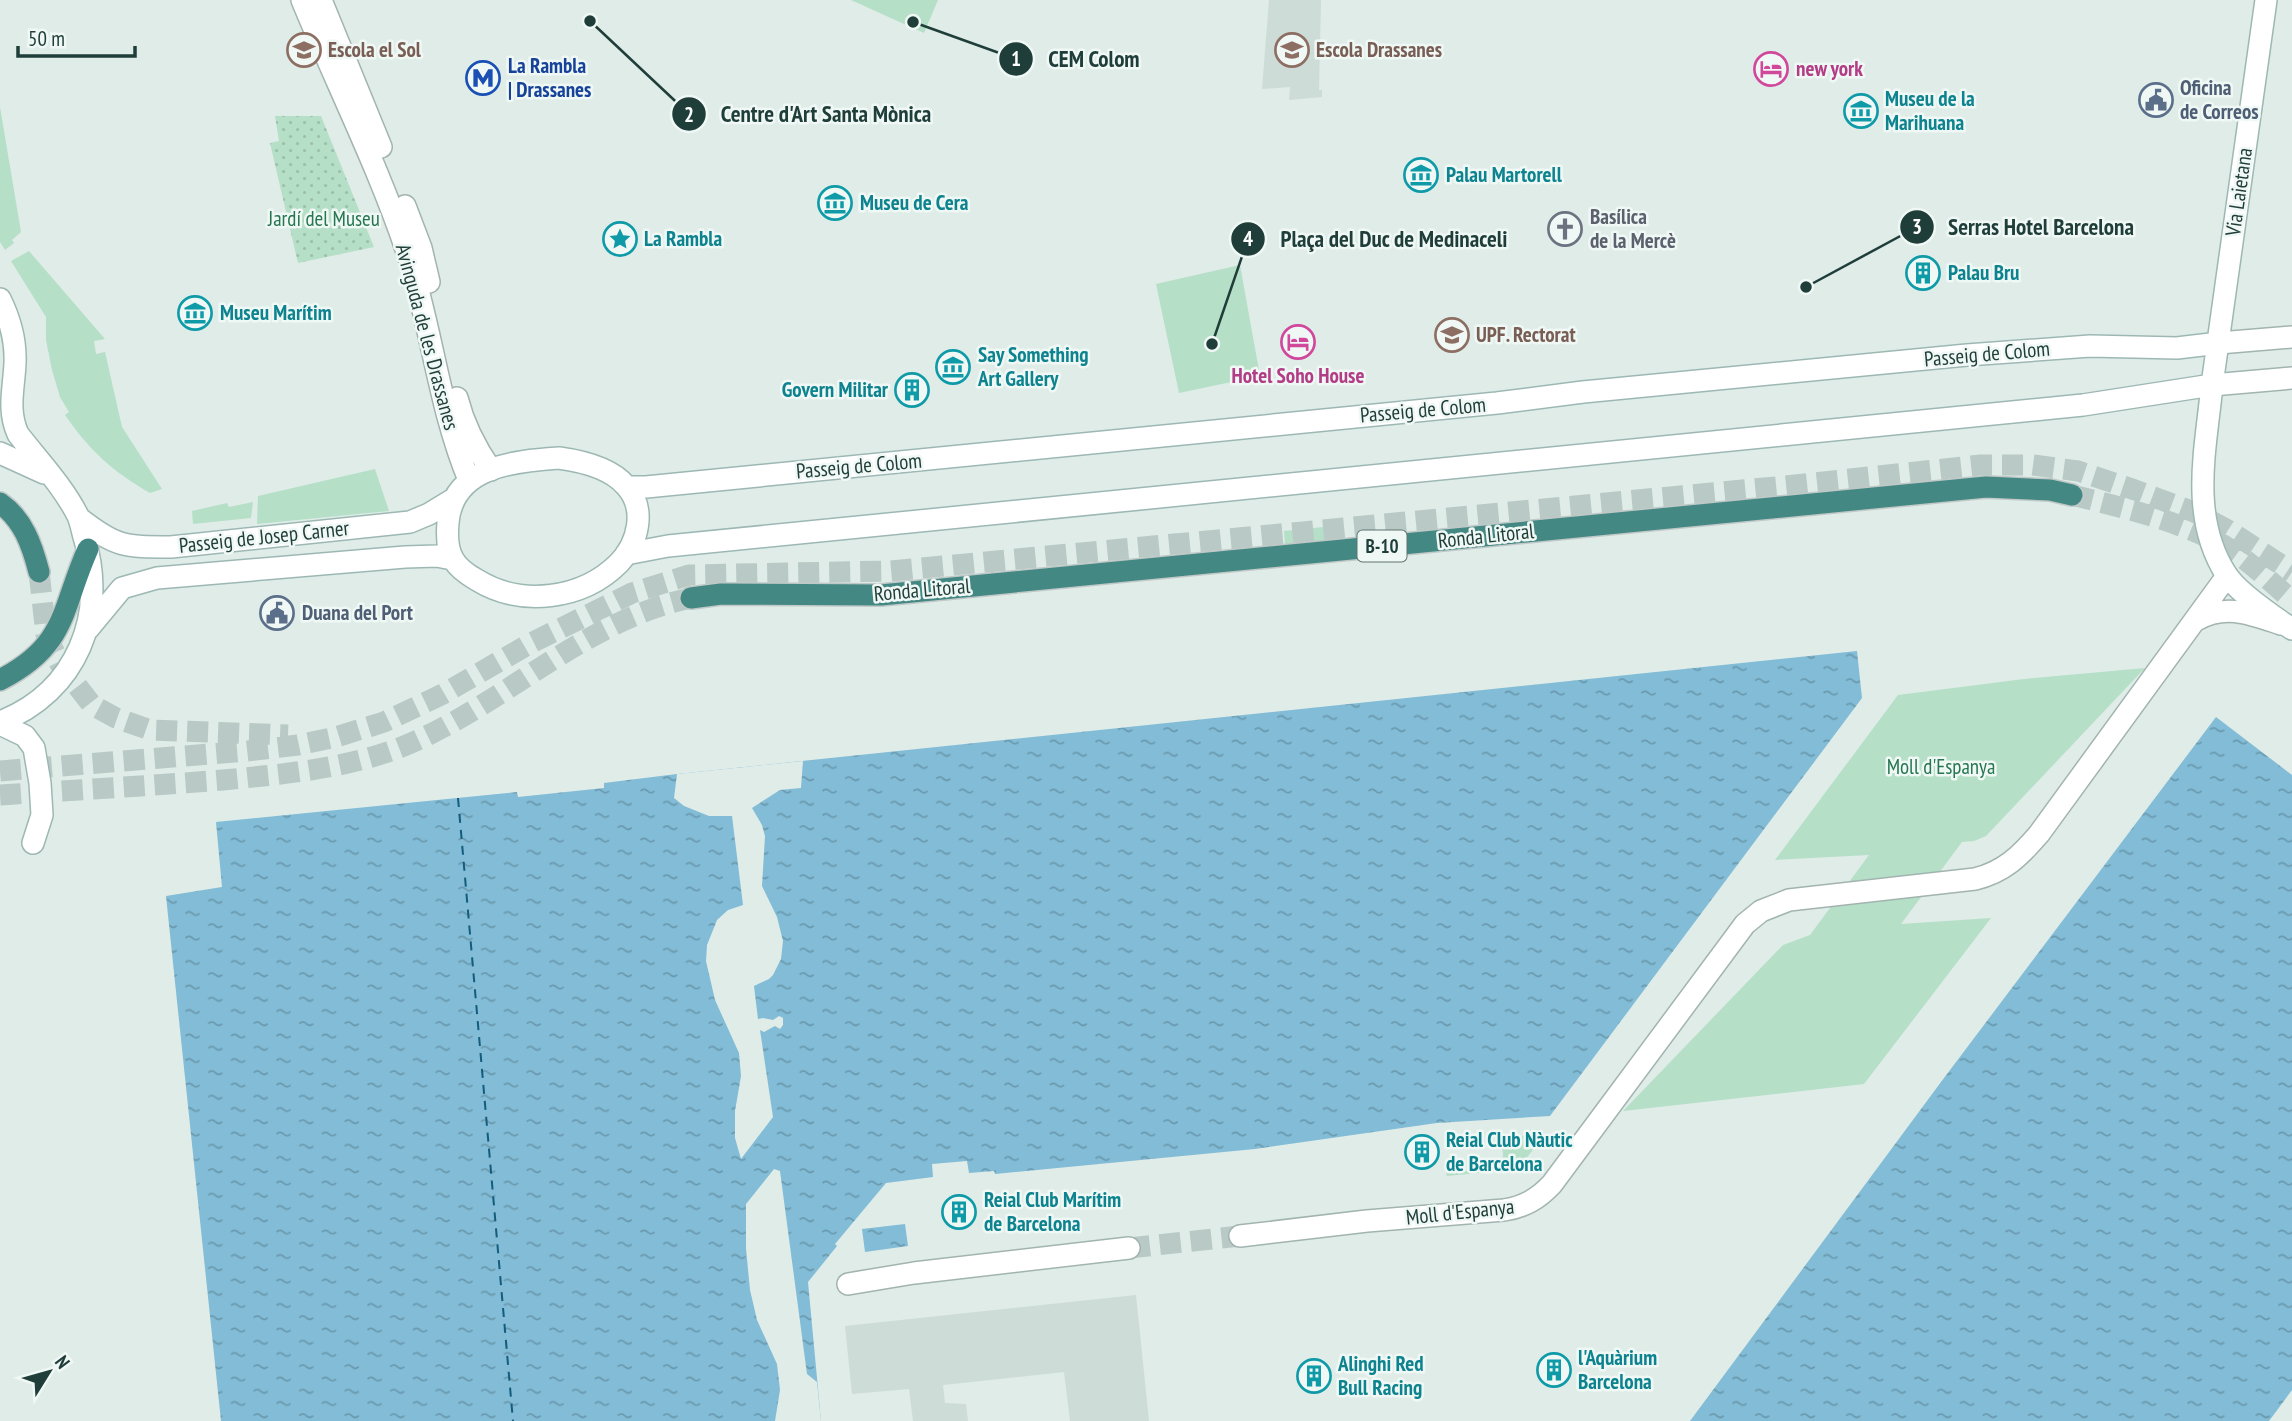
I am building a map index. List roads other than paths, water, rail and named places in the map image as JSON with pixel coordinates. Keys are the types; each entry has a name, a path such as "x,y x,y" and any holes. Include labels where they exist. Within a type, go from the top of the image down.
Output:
{"highway":[{"name":"Ronda Litoral","path":"691,598 721,594 881,595 1986,487 2050,490 2072,495"},
{"path":"0,503 21,525 34,552 39,572"},
{"path":"0,680 34,658 58,629 88,549"}],"main road":[{"name":"Avinguda de les Drassanes","path":"302,0 389,202 417,286 449,422 469,480"},
{"name":"Avinguda de les Drassanes","path":"321,0 421,248 462,419 474,445 491,470"},
{"name":"Via Laietana","path":"2227,576 2215,552 2202,497 2204,447 2266,0"},
{"path":"0,299 12,329 14,344 10,412 13,422 18,433 79,518 88,549 92,569 88,630"},
{"name":"Passeig de Colom","path":"627,487 1967,355 2090,346 2177,348 2292,337"},
{"path":"626,554 668,546 2083,405 2212,385 2292,378"},
{"path":"0,453 52,478"},
{"path":"559,458 591,465 627,487 639,519 633,545 618,564 567,593 543,596 501,591 469,576 452,559 447,532 452,500 469,480 491,470 503,465 559,458"},
{"name":"Passeig de Josep Carner","path":"79,518 114,542 146,547 171,547 410,522 452,500"},
{"name":"Passeig de Josep Carner","path":"0,723 27,709 58,683 88,630 122,588 157,578 405,557 437,556 452,559"},
{"path":"2227,576 2289,627"},
{"name":"Moll d'Espanya","path":"1240,1236 1367,1221 1504,1210 1517,1208 1535,1199 1552,1184 1720,956 1753,916 1769,906 1789,900 1975,879 2006,867 2039,834 2227,576"},
{"path":"2196,620 2213,612 2231,610 2289,627"},
{"path":"0,723 18,731 34,748 42,815 33,843"},
{"path":"848,1284 914,1273 1129,1248"}],"water":[{"path":"1857,651 1862,698 1550,1116 1437,1123 1255,1149 995,1174 994,1171 969,1173 967,1161 932,1164 933,1177 886,1183 835,1244 837,1246 808,1282 821,1421 221,1421 166,896 222,887 216,822 517,792 518,797 604,788 604,783 677,774"},
{"path":"2216,717 2292,775 2292,1390 2269,1421 1690,1421 1941,1082"},
{"path":"905,1224 908,1246 865,1252 862,1229"}],"tunnel":[{"path":"0,771 247,751 336,737 384,722 443,694 531,643 632,593 689,575 891,571 1981,465 2033,465 2078,471 2135,490 2194,512 2228,530 2292,572"},
{"path":"2072,495 2150,516 2207,537 2242,558 2292,600"},
{"path":"39,572 46,634 60,664 92,705 116,718 150,730 288,735"},
{"path":"0,795 223,780 315,769 382,754 441,729 615,625 652,609 691,598"},
{"path":"1129,1248 1240,1236"}],"place":[{"name":"Centre d'Art Santa Mònica","path":"590,21"},
{"name":"CEM Colom","path":"913,22"},
{"name":"Escola el Sol","path":"304,50"},
{"name":"Escola Drassanes","path":"1292,50"},
{"name":"new york","path":"1771,69"},
{"name":"La Rambla | Drassanes","path":"483,78"},
{"name":"Oficina de Correos","path":"2156,100"},
{"name":"Museu de la Marihuana","path":"1861,111"},
{"name":"Palau Martorell","path":"1421,175"},
{"name":"Museu de Cera","path":"835,203"},
{"name":"Basílica de la Mercè","path":"1565,229"},
{"name":"La Rambla","path":"620,239"},
{"name":"Palau Bru","path":"1923,273"},
{"name":"Serras Hotel Barcelona","path":"1806,287"},
{"name":"Museu Marítim","path":"195,313"},
{"name":"UPF. Rectorat","path":"1452,335"},
{"name":"Hotel Soho House","path":"1298,342"},
{"name":"Plaça del Duc de Medinaceli","path":"1212,344"},
{"name":"Say Something Art Gallery","path":"953,367"},
{"name":"Govern Militar","path":"912,390"},
{"name":"Duana del Port","path":"277,613"},
{"name":"Reial Club Nàutic de Barcelona","path":"1422,1152"},
{"name":"Reial Club Marítim de Barcelona","path":"959,1212"},
{"name":"l'Aquàrium Barcelona","path":"1554,1370"},
{"name":"Alinghi Red Bull Racing","path":"1314,1376"}],"park label":[{"name":"Jardí del Museu","path":"324,219"}]}
